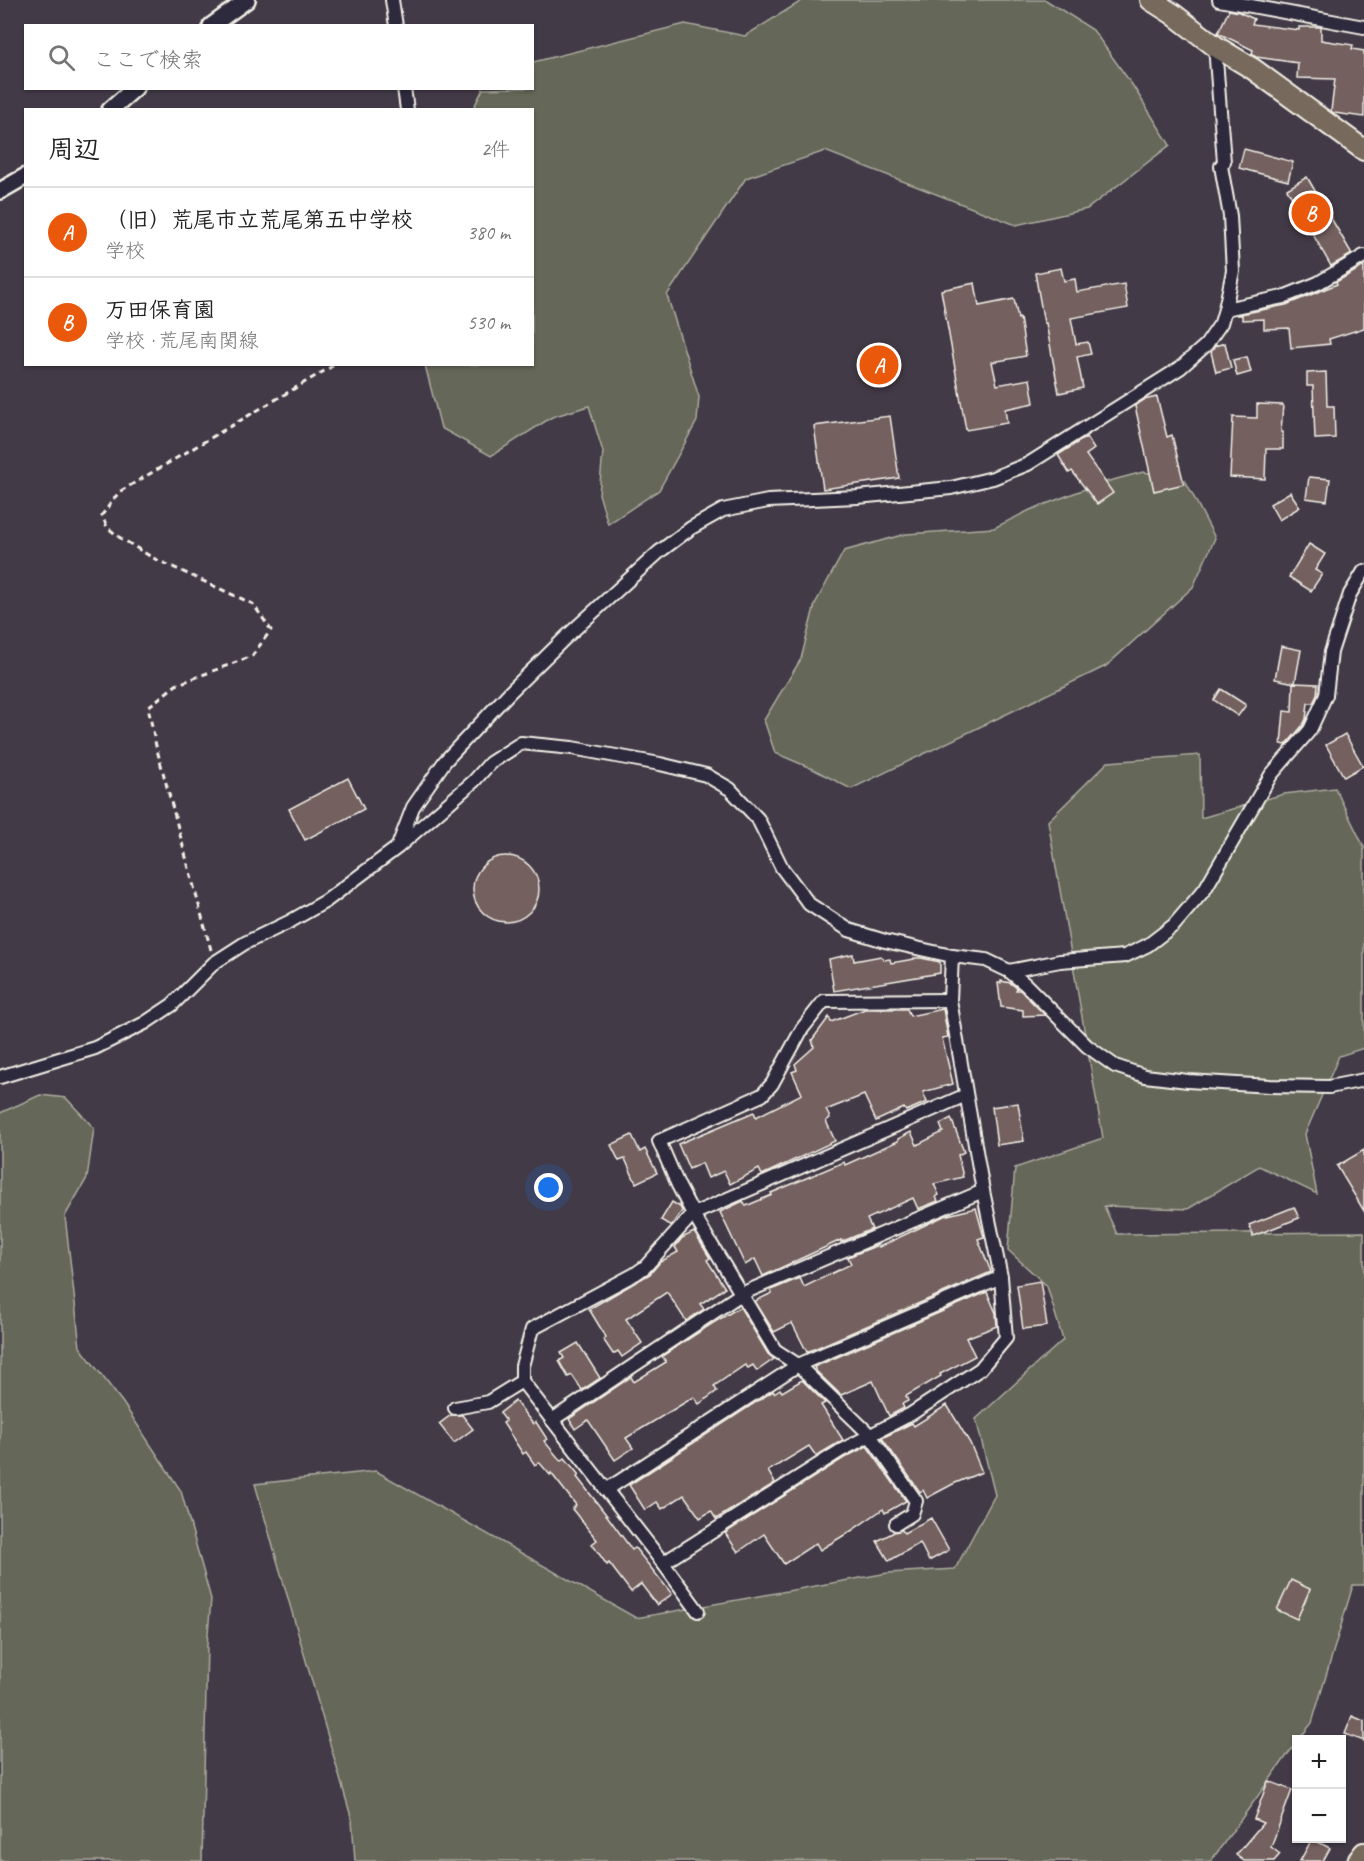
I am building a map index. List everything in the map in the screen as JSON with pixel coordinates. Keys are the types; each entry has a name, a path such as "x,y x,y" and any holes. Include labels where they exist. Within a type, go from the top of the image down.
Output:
{"main road":[{"path":"1151,0 1174,7 1215,46 1252,69 1364,150"},
{"path":"1358,1861 1364,1853"}],"street":[{"path":"214,24 248,0"},
{"path":"392,0 396,24"},
{"path":"1219,0 1364,27"},
{"path":"398,847 413,807 445,761 565,638 659,552 691,528 723,510 768,501 857,497 951,488 993,478 1028,464 1180,368 1206,345 1221,323 1233,271 1230,216 1221,166 1224,162 1215,46"},
{"path":"112,108 133,90"},
{"path":"404,90 407,108"},
{"path":"0,191 24,177"},
{"path":"1225,309 1283,297 1318,283 1364,256"},
{"path":"1009,971 1060,961 1125,956 1148,945 1174,925 1205,889 1271,775 1310,729 1326,695 1331,652 1350,594 1364,571"},
{"path":"0,1077 95,1048 145,1023 172,1005 214,963 245,943 326,901 398,847 474,781 490,763 521,743 572,748 706,775 730,789 758,819 782,868 809,904 849,930 885,941 952,956 986,960 1009,971 1087,1046 1115,1066 1145,1076 1270,1086 1329,1087 1364,1080"},
{"path":"663,1563 797,1477 869,1434 911,1413 980,1369 1006,1338 1000,1277 950,1000 952,956"},
{"path":"896,1524 912,1514 916,1501 869,1434 798,1365 775,1350 693,1214 659,1141 762,1095 772,1084 802,1029 825,1001 950,1000"},
{"path":"698,1611 522,1381 522,1366 532,1329 645,1267 693,1214 966,1095"},
{"path":"552,1420 741,1294 983,1191"},
{"path":"606,1490 798,1365 1000,1277"},
{"path":"455,1408 488,1402 522,1381"}],"path":[{"path":"214,963 156,746 148,707 176,685 252,657 272,630 253,604 153,558 107,527 102,515 118,492 333,366"}],"green space":[{"path":"803,0 1046,0 1093,30 1133,86 1170,145 1087,209 1016,225 825,151 746,178 667,295 699,397 697,421 659,490 608,524 599,494 603,452 589,406 552,417 491,456 441,428 425,366 534,366 534,108 474,108 482,90 534,90 534,62 685,24 745,36"},
{"path":"1143,472 1185,480 1215,538 1193,587 1106,666 851,789 813,769 775,753 764,720 801,659 815,604 844,551 906,534 994,528 1030,510 1098,484"},
{"path":"1200,755 1201,818 1284,794 1335,788 1364,847 1364,1048 1339,1056 1305,1134 1317,1194 1259,1166 1188,1209 1104,1206 1117,1234 1364,1232 1364,1585 1353,1585 1312,1723 1302,1735 1292,1735 1292,1749 1211,1861 355,1861 352,1820 255,1484 376,1471 636,1618 888,1573 955,1569 995,1495 976,1419 1063,1340 1047,1286 1008,1250 1015,1168 1103,1138 1048,821 1108,762"},
{"path":"40,1095 66,1098 94,1128 87,1178 65,1216 80,1347 123,1403 181,1491 211,1599 207,1645 202,1861 0,1861 0,1113"}],"building":[{"path":"1229,10 1254,19 1252,24 1299,30 1299,27 1321,27 1321,40 1353,45 1352,49 1364,51 1364,117 1331,111 1335,79 1297,78 1298,63 1256,57 1252,54 1253,50 1218,33"},
{"path":"1244,149 1293,162 1288,181 1239,168"},
{"path":"1307,177 1352,254 1331,266 1287,189"},
{"path":"1364,266 1364,328 1329,339 1330,344 1291,348 1289,328 1264,329 1264,319 1242,320 1242,315 1236,315 1286,305 1337,284 1336,282"},
{"path":"1061,268 1064,281 1075,279 1077,292 1124,284 1128,308 1071,318 1076,344 1088,342 1091,354 1077,357 1083,388 1059,393 1035,273"},
{"path":"975,283 979,306 1014,299 1018,319 1020,318 1026,356 992,362 997,385 1030,379 1034,403 1005,409 1007,423 966,430 941,290"},
{"path":"1225,343 1231,368 1216,372 1211,352 1215,346"},
{"path":"1247,357 1251,372 1237,376 1233,360"},
{"path":"1326,372 1327,406 1334,406 1335,438 1315,439 1313,386 1307,386 1307,373"},
{"path":"1157,397 1167,437 1172,435 1184,484 1154,491 1135,406 1144,400"},
{"path":"1257,404 1283,405 1281,432 1283,432 1283,449 1266,449 1265,479 1230,477 1233,417 1257,418"},
{"path":"890,416 899,478 823,489 814,426"},
{"path":"1086,437 1094,449 1086,455 1113,493 1097,504 1072,471 1069,473 1058,455"},
{"path":"1309,477 1330,479 1327,501 1306,498"},
{"path":"1290,492 1300,507 1279,520 1270,504"},
{"path":"1309,544 1325,554 1315,570 1322,574 1311,591 1289,577"},
{"path":"1281,646 1301,650 1295,683 1275,679"},
{"path":"1293,683 1318,684 1317,695 1313,703 1308,703 1303,725 1286,745 1281,744 1284,711 1292,712"},
{"path":"1221,689 1246,705 1238,716 1214,700"},
{"path":"1345,734 1363,766 1344,777 1326,745"},
{"path":"348,778 364,809 305,840 289,809"},
{"path":"506,856 519,859 529,866 536,876 539,889 536,902 529,912 519,919 506,922 493,919 483,912 476,902 473,889 476,876 483,866 493,859"},
{"path":"853,954 854,961 881,956 884,960 890,959 891,963 914,958 940,962 940,973 834,991 829,959"},
{"path":"1001,981 1010,983 1017,988 1016,990 1020,990 1045,1015 1023,1016 1023,1010 1001,1007 998,983"},
{"path":"865,1009 907,1009 910,1016 943,1009 948,1037 942,1038 953,1084 923,1092 927,1102 906,1111 904,1108 876,1121 864,1095 826,1110 830,1118 826,1121 835,1141 762,1175 759,1169 730,1184 724,1171 708,1178 702,1163 689,1169 678,1144 754,1112 756,1117 802,1094 792,1072 797,1070 795,1064 814,1047 812,1040 829,1017 831,1022"},
{"path":"1018,1103 1024,1141 997,1145 992,1107"},
{"path":"951,1118 964,1152 958,1155 963,1177 934,1184 939,1195 936,1197 938,1201 918,1209 913,1198 867,1219 872,1229 841,1242 841,1240 763,1276 755,1259 745,1265 720,1212 743,1201 746,1206 844,1162 845,1165 898,1141 911,1132 917,1145 943,1132 940,1124"},
{"path":"632,1135 640,1152 645,1149 657,1173 636,1183 625,1159 619,1161 611,1145"},
{"path":"1364,1150 1364,1211 1337,1166"},
{"path":"672,1202 682,1211 671,1226 661,1220"},
{"path":"1294,1207 1299,1218 1253,1236 1249,1225"},
{"path":"976,1208 984,1237 978,1239 991,1272 807,1352 792,1323 774,1332 755,1301 772,1293 771,1290 800,1278 804,1287 851,1264 848,1257 878,1245 879,1247 944,1216"},
{"path":"694,1232 710,1258 707,1260 725,1288 700,1304 704,1309 686,1321 667,1292 626,1319 642,1343 622,1357 618,1351 613,1354 603,1339 606,1337 589,1309 650,1274 660,1262 678,1252 675,1247 682,1238"},
{"path":"1040,1281 1047,1326 1023,1329 1017,1285"},
{"path":"987,1292 996,1313 997,1326 966,1338 975,1356 940,1374 941,1376 906,1396 908,1401 902,1404 904,1408 889,1416 873,1381 841,1395 814,1367"},
{"path":"740,1307 768,1354 774,1359 757,1371 753,1365 748,1368 745,1365 714,1386 717,1391 699,1404 694,1397 626,1438 633,1448 615,1460 588,1420 575,1429 569,1419 631,1377 634,1382 666,1362 662,1356"},
{"path":"578,1343 600,1378 582,1390 572,1375 568,1377 559,1361 564,1358 561,1353"},
{"path":"802,1380 825,1403 821,1405 843,1440 816,1456 809,1446 768,1471 775,1483 716,1519 711,1511 700,1518 684,1495 662,1509 657,1502 645,1510 629,1485 773,1391 774,1393 780,1389 782,1392"},
{"path":"515,1401 533,1424 536,1422 547,1439 544,1441 561,1461 565,1458 579,1475 577,1477 632,1550 635,1548 672,1594 657,1605 641,1584 631,1592 609,1563 607,1565 592,1544 597,1540 572,1509 576,1505 551,1473 550,1475 539,1462 535,1465 526,1452 523,1454 503,1423 506,1421 500,1413"},
{"path":"947,1405 970,1443 982,1472 927,1498 923,1490 920,1492 882,1438 912,1423 914,1426"},
{"path":"451,1415 462,1415 473,1429 454,1443 439,1424"},
{"path":"867,1446 906,1501 885,1513 883,1509 820,1550 816,1543 784,1564 764,1534 738,1552 725,1533"},
{"path":"931,1518 949,1550 929,1561 920,1543 889,1561 877,1541 894,1532 902,1530 904,1533"},
{"path":"1291,1580 1310,1589 1297,1619 1277,1610"},
{"path":"1352,1716 1364,1721 1364,1741 1345,1734"},
{"path":"1268,1781 1292,1790 1271,1847 1280,1854 1274,1861 1244,1861 1236,1855 1263,1823 1254,1819"},
{"path":"1310,1843 1320,1843 1330,1848 1323,1861 1300,1861"}],"place":[{"name":"万田保育園","path":"1311,213"},
{"name":"（旧）荒尾市立荒尾第五中学校","path":"879,365"}]}
